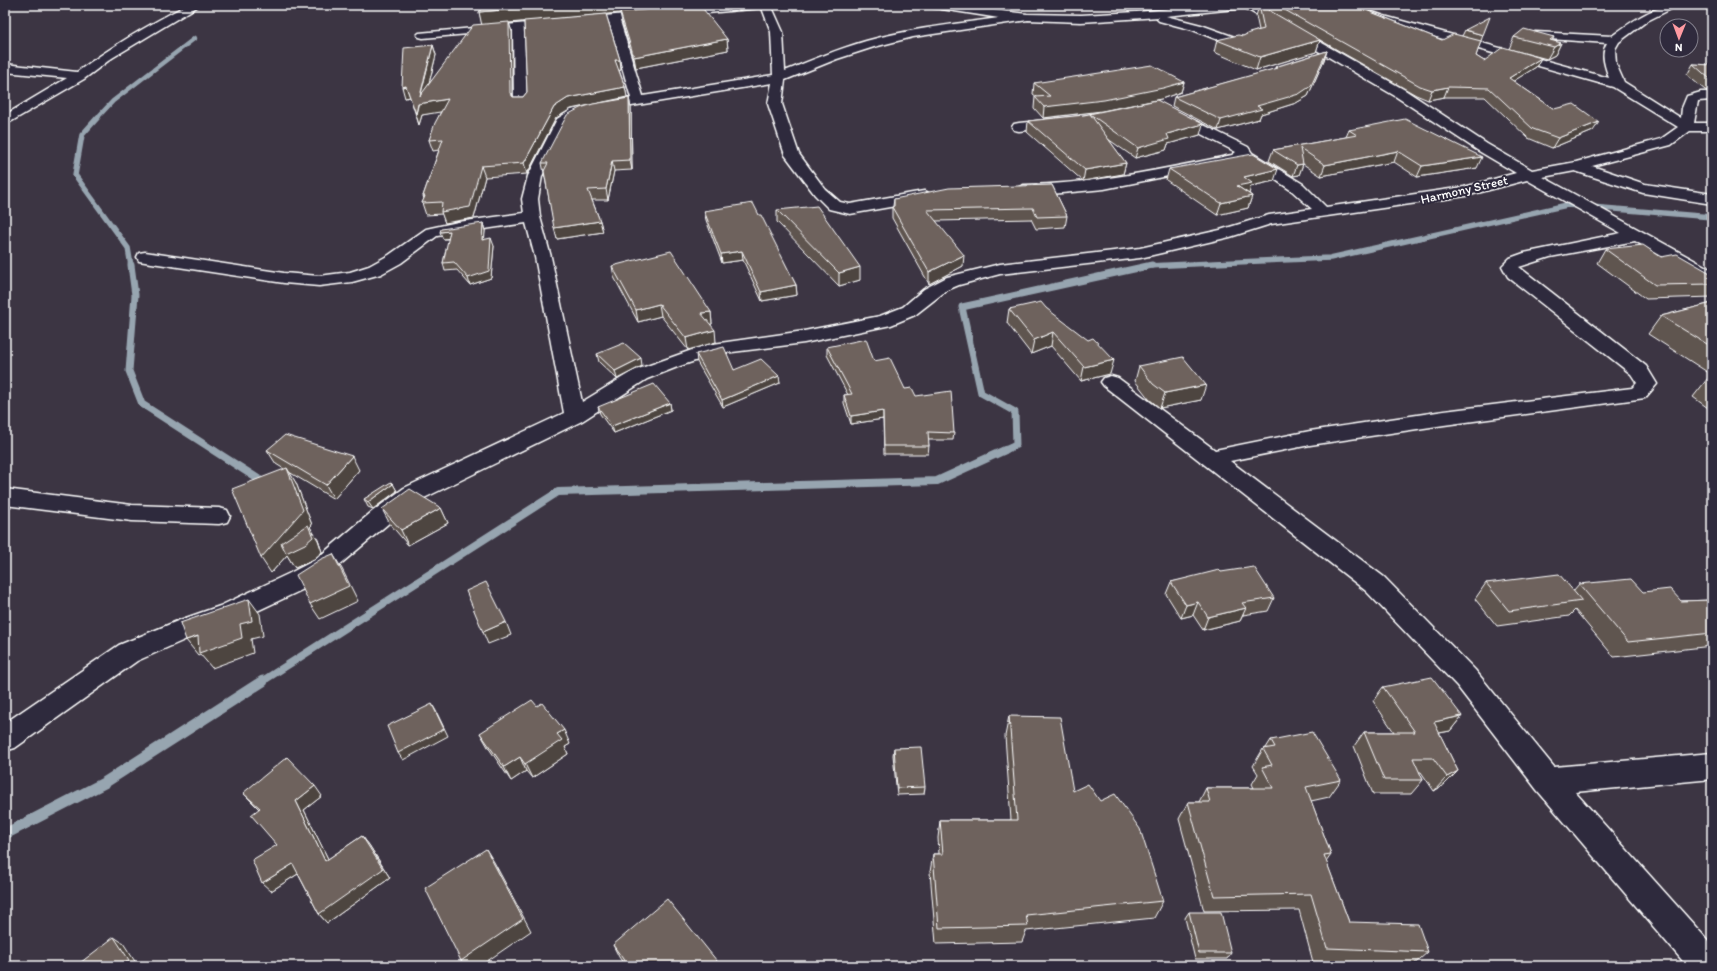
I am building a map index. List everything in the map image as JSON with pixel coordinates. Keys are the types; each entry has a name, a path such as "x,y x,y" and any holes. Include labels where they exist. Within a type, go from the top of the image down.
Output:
{"street":[{"path":"5,121 80,76 114,51 153,27 195,5"},
{"path":"422,35 614,19 736,6 762,5"},
{"path":"766,5 777,32 779,78 775,104 792,155 820,192 835,206 850,209 902,198 939,194"},
{"path":"933,5 969,12 1028,18 1156,13 1245,5 1400,93 1482,147 1529,175 1639,234 1712,277"},
{"path":"1341,5 1380,18 1618,84 1687,127 1712,128"},
{"path":"1618,84 1610,64 1609,49 1615,40 1643,19 1674,5"},
{"path":"1156,13 1168,21 1197,27 1217,36 1239,42"},
{"path":"575,416 543,257 532,217 530,199 535,176 562,122 576,113 638,100 779,78 832,56 870,44 913,34 1028,18"},
{"path":"614,19 638,100"},
{"path":"519,26 521,103"},
{"path":"1535,35 1615,40"},
{"path":"1315,57 1330,53"},
{"path":"5,68 80,76"},
{"path":"1687,127 1689,108 1692,99 1712,96"},
{"path":"1163,109 1243,150 1245,153 1276,174 1296,184 1308,194 1322,212"},
{"path":"1019,127 1070,121"},
{"name":"Harmony Street","path":"5,739 128,653 189,627 229,613 298,581 323,566 381,517 412,494 575,416 640,375 673,362 713,349 804,337 885,321 909,311 930,293 953,281 1000,269 1140,253 1224,234 1269,220 1466,191 1500,180 1576,166 1666,142 1687,127"},
{"path":"1012,190 1063,190 1089,187 1236,158 1245,153"},
{"path":"1576,166 1643,188 1712,199"},
{"path":"144,257 284,278 319,281 352,277 375,270 395,259 432,232 532,217"},
{"path":"1211,458 1310,438 1444,418 1638,394 1647,384 1639,370 1550,303 1514,273 1510,266 1513,262 1533,256 1639,234"},
{"path":"1111,382 1374,584 1422,630 1466,678 1546,781 1709,966"},
{"path":"5,498 54,502 132,513 219,516"},
{"path":"1546,781 1712,766"}],"building":[{"path":"484,5 561,5 479,12"},
{"path":"700,5 727,39 634,57 620,12"},
{"path":"1259,5 1320,40 1260,57 1217,40 1238,35 1243,36 1264,29"},
{"path":"1276,5 1353,5 1442,40 1454,34 1481,41 1476,56 1484,61 1503,47 1541,58 1509,78 1554,109 1574,104 1599,122 1558,138 1533,129 1489,88 1448,87 1432,90 1420,86"},
{"path":"606,14 620,60 615,60 625,87 568,98 554,107 524,163 481,166 470,207 441,212 442,202 422,203 425,196 423,196 443,139 429,140 435,123 448,99 418,104 416,114 406,86 402,87 404,48 433,45 420,96 473,25 509,22 510,93 513,97 523,97 527,92 524,21"},
{"path":"1490,17 1483,35 1465,30"},
{"path":"1524,29 1554,37 1550,40 1561,43 1554,47 1514,37"},
{"path":"1327,51 1311,86 1299,94 1257,106 1262,109 1221,120 1174,97 1277,68 1275,67"},
{"path":"1693,64 1712,65 1712,80 1711,80"},
{"path":"1152,65 1184,82 1163,88 1104,100 1044,107 1035,97 1050,96 1034,83"},
{"path":"629,98 630,160 612,161 606,189 588,190 600,221 554,228 544,171 548,163 542,163 567,115 580,108 593,104"},
{"path":"1157,100 1203,124 1167,134 1169,139 1138,148 1090,114 1126,163 1085,170 1028,121 1084,115"},
{"path":"1405,119 1482,157 1422,166 1398,151 1325,165 1300,148 1303,164 1297,165 1273,150 1357,135 1349,130"},
{"path":"1253,154 1278,169 1244,177 1252,183 1237,186 1252,196 1221,203 1169,169"},
{"path":"1052,185 1067,216 1037,217 1033,208 927,210 964,255 929,272 892,207 894,206 894,199 949,188"},
{"path":"753,203 759,215 761,215 796,285 761,292 742,251 721,254 704,211"},
{"path":"817,206 860,267 839,273 777,210"},
{"path":"483,223 482,240 491,238 489,271 468,278 454,262 443,263 450,231 440,232 441,229"},
{"path":"1643,245 1661,257 1677,254 1712,274 1712,284 1655,285 1605,249"},
{"path":"671,251 711,312 701,313 715,330 686,338 659,304 636,310 612,266"},
{"path":"1041,302 1046,308 1088,340 1093,338 1114,360 1084,367 1053,332 1034,340 1009,309"},
{"path":"1712,303 1712,347 1661,316"},
{"path":"866,339 874,361 890,358 905,389 912,388 916,396 951,391 954,433 928,432 929,446 884,446 883,411 851,416 844,395 852,394 827,347"},
{"path":"624,343 641,358 615,371 597,354"},
{"path":"724,347 734,370 761,359 779,376 722,400 696,354"},
{"path":"1183,357 1206,385 1165,393 1153,384 1139,366"},
{"path":"654,384 670,403 612,426 598,407"},
{"path":"285,435 352,456 326,485 267,450"},
{"path":"287,468 303,510 261,558 232,489"},
{"path":"391,482 393,484 368,502 364,499"},
{"path":"410,489 441,508 401,530 382,509"},
{"path":"308,525 313,537 305,544 286,553 281,543"},
{"path":"333,554 349,586 310,604 296,575 321,559"},
{"path":"1254,567 1274,598 1242,603 1246,608 1208,617 1198,602 1186,605 1171,582 1219,570 1221,572"},
{"path":"1559,574 1582,601 1509,611 1486,583"},
{"path":"1631,579 1643,592 1670,589 1681,601 1712,600 1712,633 1628,642 1579,584"},
{"path":"486,582 506,622 483,632 466,591"},
{"path":"249,599 252,621 240,624 242,638 199,653 198,636 186,640 180,623"},
{"path":"1432,677 1462,716 1434,722 1458,771 1447,777 1433,758 1413,758 1423,780 1384,780 1364,732 1415,732 1383,687"},
{"path":"532,700 537,706 542,703 564,730 557,734 562,740 525,764 520,757 504,767 480,733"},
{"path":"432,704 444,729 398,753 387,726"},
{"path":"1009,716 1060,717 1073,791 1088,784 1100,801 1115,794 1140,829 1163,901 1026,915 1028,926 939,928 933,854 943,854 940,820 1017,820"},
{"path":"1312,732 1341,780 1306,787 1331,854 1324,855 1349,922 1418,924 1428,952 1327,948 1311,894 1214,896 1188,802 1210,802 1206,788 1273,788 1262,767 1272,765 1263,749 1275,747 1271,740"},
{"path":"921,747 925,787 897,788 894,748"},
{"path":"287,757 315,786 296,801 325,861 362,836 383,869 319,914 293,864 262,883 252,860 277,845 251,815 260,808 243,793"},
{"path":"486,849 523,919 461,961 425,888"},
{"path":"667,899 721,966 628,966 613,945"},
{"path":"1189,912 1221,912 1231,953 1199,953"},
{"path":"114,937 129,960 121,966 76,966"}],"waterway":[{"path":"97,118 113,101 195,38"},
{"path":"98,117 82,135 75,175 128,248 131,266"},
{"path":"1148,266 1330,258 1567,205 1712,217"},
{"path":"131,265 135,295 129,371 142,404 215,451"},
{"path":"1148,266 1152,265"},
{"path":"1003,451 1016,445 1015,412 981,393 962,307 1148,266"},
{"path":"213,450 266,484"},
{"path":"261,682 558,492 937,481 1005,450"},
{"path":"5,834 104,783 263,681"}]}
